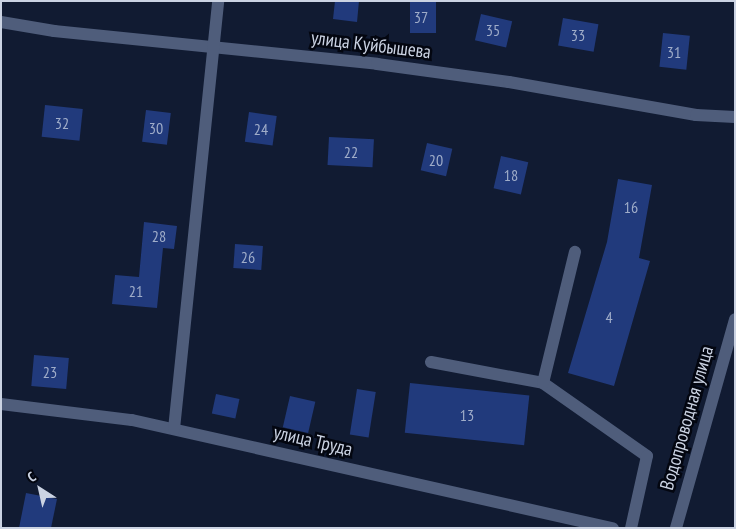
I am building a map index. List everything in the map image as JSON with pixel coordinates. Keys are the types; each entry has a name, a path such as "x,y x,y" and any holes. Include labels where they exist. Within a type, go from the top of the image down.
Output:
{"street":[{"path":"174,429 218,1"},
{"name":"улица Куйбышева","path":"1,22 54,31 377,64 509,82 696,115 735,117"},
{"path":"543,383 575,252"},
{"name":"Водопроводная улица","path":"676,528 735,319"},
{"path":"431,362 543,383 647,456 630,528"},
{"name":"улица Труда","path":"1,404 132,420 613,528"}],"building":[{"path":"335,1 359,1 357,22 333,19"},
{"path":"410,1 436,1 436,33 410,33"},
{"path":"481,14 512,21 506,48 475,40"},
{"path":"563,18 598,24 594,52 558,46"},
{"path":"663,33 690,36 686,70 659,67"},
{"path":"45,105 83,109 79,141 42,137"},
{"path":"146,110 171,113 167,145 142,142"},
{"path":"249,112 277,116 273,146 245,142"},
{"path":"329,137 374,139 372,167 328,165"},
{"path":"427,143 452,149 446,176 421,170"},
{"path":"501,156 528,162 521,194 494,188"},
{"path":"618,179 652,185 639,258 650,261 614,386 568,373 607,242"},
{"path":"144,222 177,226 174,249 163,248 157,308 112,304 115,275 139,277"},
{"path":"235,244 263,246 261,270 233,268"},
{"path":"34,355 69,358 66,389 31,386"},
{"path":"410,383 529,396 524,445 405,433"},
{"path":"357,389 376,392 369,437 350,434"},
{"path":"216,394 239,399 235,419 212,414"},
{"path":"290,396 315,402 308,433 283,427"},
{"path":"26,493 57,499 51,528 19,528"}]}
